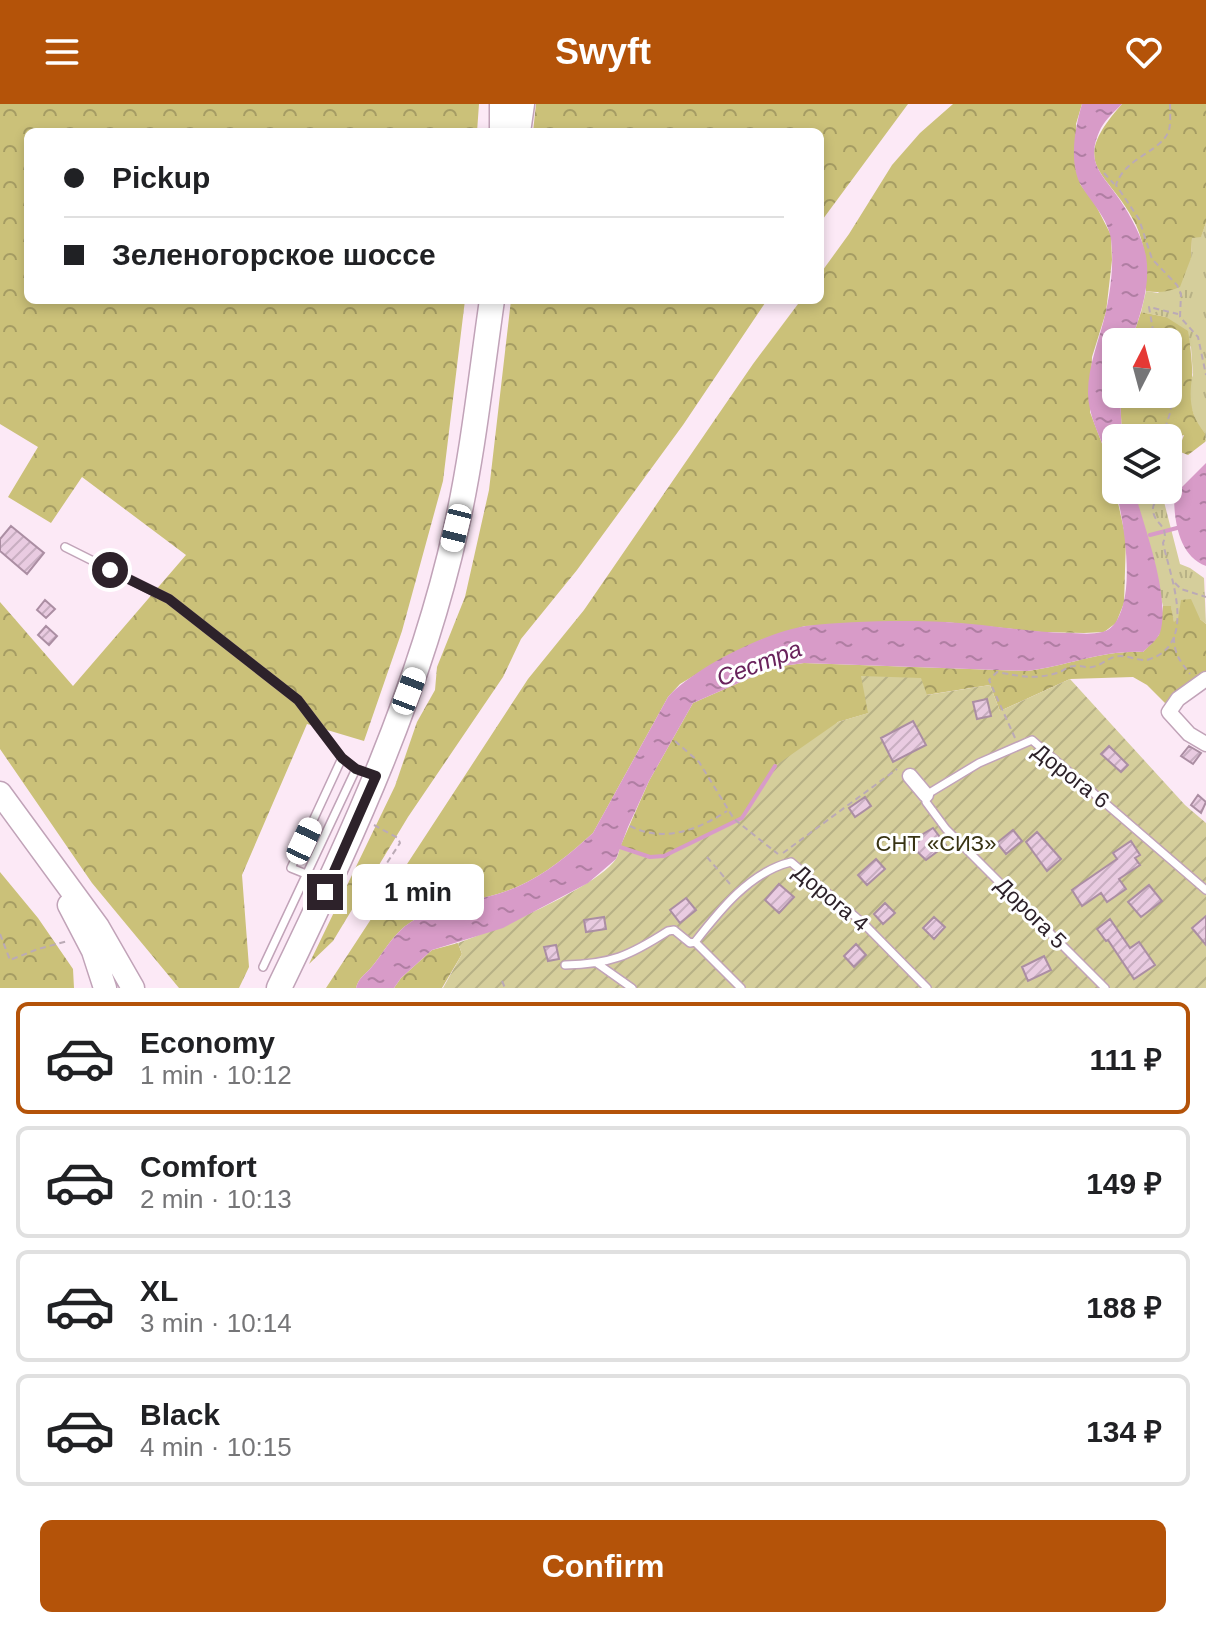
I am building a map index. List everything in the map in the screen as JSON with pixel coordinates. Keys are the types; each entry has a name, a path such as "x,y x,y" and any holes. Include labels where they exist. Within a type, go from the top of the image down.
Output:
{"highway":[{"path":"502,104 502,128"},
{"path":"519,128 522,104"},
{"path":"279,988 359,818 366,772 417,671 456,528 472,444 491,304"}],"main road":[{"path":"0,793 98,927 133,988"},
{"path":"31,833 93,951 105,988"}],"street":[{"path":"1206,679 1178,699 1169,712 1189,734 1206,744"},
{"path":"905,771 926,799"}],"lane":[{"path":"65,547 169,599 298,700 342,758 366,772 306,874 263,967"},
{"name":"Дорога 6","path":"926,799 979,763 1032,740 1206,890"},
{"path":"306,874 291,868 342,758"},
{"name":"Дорога 5","path":"926,799 946,829 1105,988"},
{"name":"Дорога 4","path":"695,942 738,893 777,866 791,862 864,924 927,988"},
{"path":"565,965 598,964 633,954 674,930 690,943 695,942 741,988"},
{"path":"598,964 632,988"}],"path":[{"path":"1117,188 1119,174 1165,138 1170,128 1170,104"},
{"path":"1104,173 1139,219 1152,259 1177,285 1181,294 1179,314 1198,337 1206,375"},
{"path":"1153,328 1149,307 1179,314"},
{"path":"1018,746 989,680 997,672 1032,678 1059,673 1073,666 1091,668 1117,655 1142,661 1160,654 1168,645 1178,625 1175,583 1163,543 1166,536 1164,527 1153,512 1154,504"},
{"path":"1175,583 1187,592 1206,597"},
{"path":"1175,632 1174,649 1185,668"},
{"path":"675,741 699,762 734,819 782,858"},
{"path":"791,862 782,854 905,771"},
{"path":"630,826 664,836 688,830 728,810"},
{"path":"359,818 398,838 400,843 383,869"},
{"path":"707,857 738,893"},
{"path":"0,934 10,960 69,941"},
{"path":"502,981 505,988"}],"green space":[{"path":"0,104 479,104 477,128 24,128 24,304 465,304 443,481 402,631 364,741 307,724 242,875 249,967 239,988 179,988 92,883 0,749 0,602 73,686 186,555 82,477 51,523 8,497 38,447 0,424"},
{"path":"536,104 908,104 824,218 824,128 533,128"},
{"path":"953,104 1082,104 1076,124 1080,184 1094,202 1111,235 1112,260 1106,312 1092,357 1090,412 1102,444 1102,504 1118,504 1126,539 1124,603 1116,623 1104,632 1084,633 945,622 805,626 761,640 680,684 668,697 593,833 567,856 517,887 423,915 394,938 356,988 326,988 528,679 584,610 753,364 798,304 824,304 824,268 892,165 920,133"},
{"path":"1122,104 1206,104 1206,223 1201,237 1192,238 1191,258 1180,287 1171,290 1146,291 1145,258 1136,225 1098,168 1094,156 1096,142 1105,125"},
{"path":"1206,223 1205,442 1205,433 1197,424 1190,404 1189,385 1193,375 1191,347 1182,336 1182,328 1175,328 1166,317 1141,312 1146,291 1158,293 1191,258 1192,237 1201,236"},
{"path":"511,304 764,304 683,425 577,570 521,639 503,677 408,817 333,941 309,964 395,786 417,722 435,690 437,667 465,597 489,490"},
{"path":"1141,312 1166,317 1188,331 1192,407 1205,433 1205,442 1188,455 1182,453 1182,424 1121,424 1121,408 1182,408 1182,328 1136,328"},
{"path":"1138,504 1165,504 1180,564 1204,578 1206,624 1200,619 1174,623 1171,607 1163,606"},
{"path":"1191,599 1200,619 1206,624 1206,679 1171,709 1147,685 1133,677 1070,679 1000,711 990,685 926,695 862,677 869,713 838,722 742,818 664,856 650,857 620,847 649,781 693,703 775,667 804,663 1042,669 1114,653 1143,652 1159,635 1163,606 1171,606 1174,622 1178,619 1181,600"},
{"name":"СНТ «СИЗ»","path":"861,676 921,678 927,695 990,685 1000,711 1070,679 1185,805 1206,823 1206,988 443,988 462,954 458,943 518,919 588,883 616,859 620,847 650,857 664,856 742,818 775,766 838,722 868,713"},
{"path":"0,872 38,918 73,969 74,988 0,988"},
{"path":"458,943 462,954 442,988 394,988 432,950"}],"water":[{"path":"1082,104 1122,104 1101,128 1094,150 1095,159 1097,167 1136,227 1147,267 1144,300 1135,328 1102,328 1102,408 1121,408 1121,424 1102,424 1102,443 1092,417 1088,393 1090,372 1108,302 1112,275 1111,239 1107,225 1078,178 1074,157"},
{"path":"1206,463 1206,566 1190,554 1180,536 1174,504 1182,504 1182,487"},
{"name":"Сестра","path":"1119,504 1138,504 1162,601 1160,633 1143,652 1114,653 1027,671 804,663 775,667 693,703 649,781 616,859 588,883 503,928 432,950 394,988 356,988 394,938 411,922 436,910 517,887 548,870 585,841 593,833 668,697 713,663 771,635 806,626 839,623 945,622 1084,634 1106,631 1118,618 1126,589 1124,530"}],"building":[{"path":"11,526 44,553 27,574 0,551 0,539"},
{"path":"45,600 55,609 46,618 37,610"},
{"path":"46,626 57,636 49,645 38,635"},
{"path":"987,699 991,716 977,719 973,702"},
{"path":"913,721 926,745 893,762 881,738"},
{"path":"1109,746 1128,765 1121,772 1101,754"},
{"path":"1189,746 1201,753 1193,764 1181,756"},
{"path":"1198,795 1206,802 1201,813 1191,805"},
{"path":"865,797 871,806 855,817 849,808"},
{"path":"933,828 946,845 926,860 908,843"},
{"path":"1013,830 1022,841 1006,854 997,843"},
{"path":"1037,832 1061,859 1047,871 1026,842"},
{"path":"1131,841 1140,855 1135,858 1140,865 1119,879 1126,889 1107,902 1101,893 1082,906 1072,890 1117,859 1113,853"},
{"path":"876,859 885,869 867,885 858,875"},
{"path":"779,884 794,897 779,913 765,900"},
{"path":"1149,885 1162,901 1141,917 1128,902"},
{"path":"686,898 696,910 680,923 670,910"},
{"path":"885,903 895,913 883,924 874,914"},
{"path":"1206,916 1206,945 1192,928"},
{"path":"604,917 606,929 586,932 584,920"},
{"path":"934,917 945,927 934,939 923,928"},
{"path":"1110,919 1130,948 1139,942 1155,965 1134,979 1097,929"},
{"path":"856,944 866,955 854,967 844,956"},
{"path":"556,945 559,959 548,961 544,947"},
{"path":"1044,956 1051,970 1028,981 1022,967"}],"waterway":[{"path":"1150,535 1177,528"},
{"path":"620,847 650,857 664,856 742,818 775,766"}],"route":[{"path":"110,570 169,599 298,700 342,758 356,769 376,776 325,892"}]}
